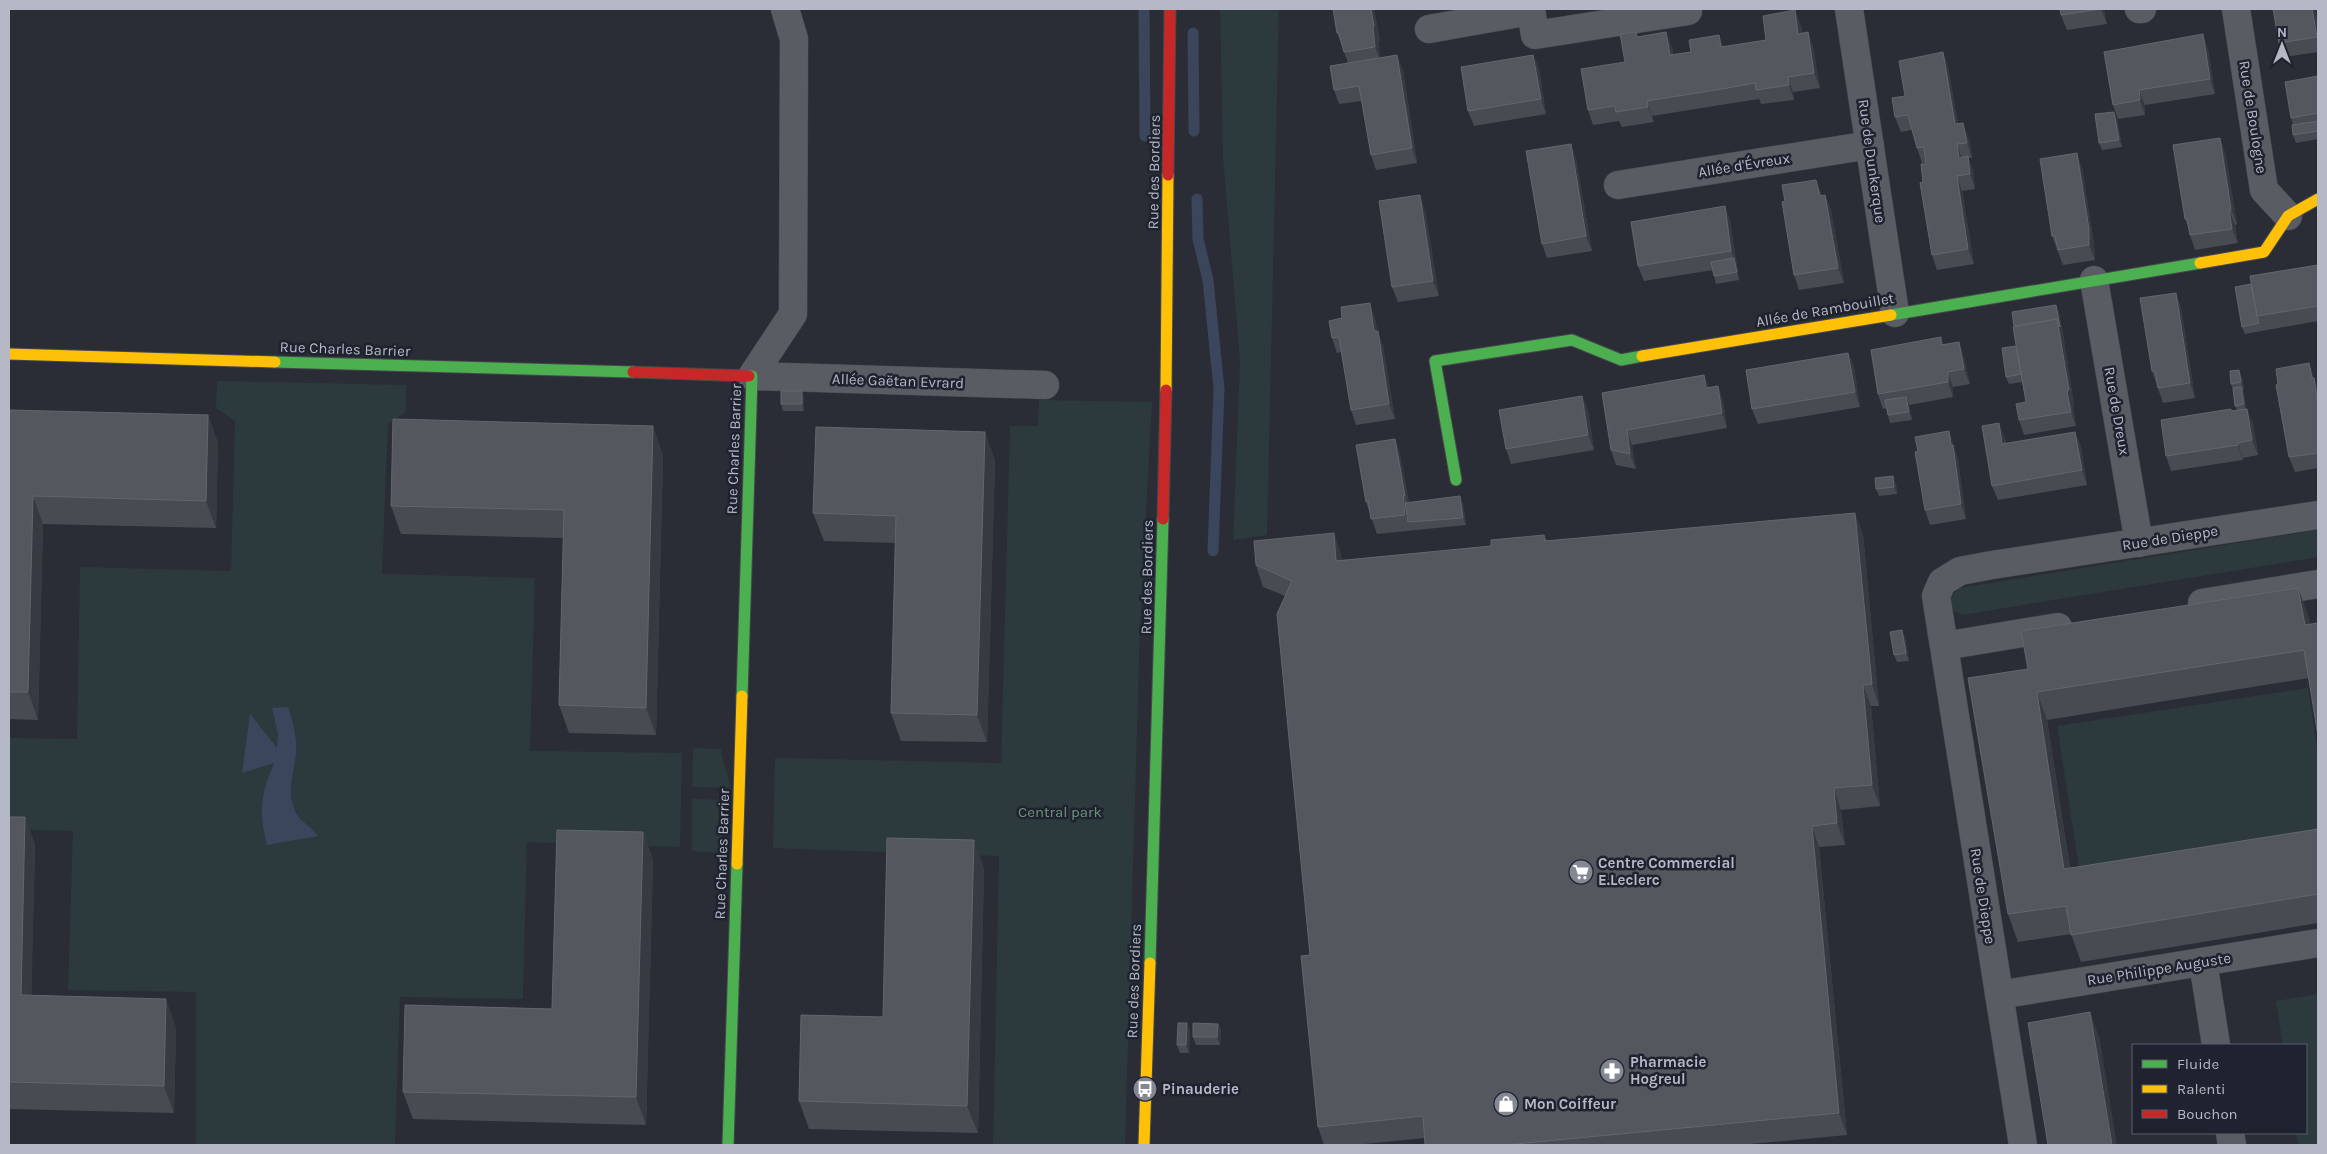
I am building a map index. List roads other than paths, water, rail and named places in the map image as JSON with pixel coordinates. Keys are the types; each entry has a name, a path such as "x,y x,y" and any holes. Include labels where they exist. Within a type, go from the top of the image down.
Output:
{"street":[{"path":"752,376 793,314 794,39 785,9"},
{"name":"Rue des Bordiers","path":"1144,1145 1165,463 1170,9"},
{"path":"1429,29 1531,10 1535,35 1692,9"},
{"name":"Rue de Dunkerque","path":"1849,9 1895,313"},
{"name":"Rue de Boulogne","path":"2236,9 2264,190 2288,216"},
{"name":"Allée d'Évreux","path":"1618,185 1870,145"},
{"name":"Allée de Rambouillet","path":"1456,480 1435,361 1572,340 1621,360 2264,252 2288,216 2318,199"},
{"name":"Rue de Dreux","path":"2094,280 2139,543"},
{"name":"Rue Charles Barrier","path":"9,354 752,376 728,1145"},
{"name":"Allée Gaëtan Evrard","path":"752,376 1045,385"},
{"name":"Rue de Dieppe","path":"2023,1145 1936,596 1942,582 1960,571 2318,515"},
{"path":"2180,607 2318,584"},
{"path":"1944,646 2082,623"},
{"name":"Rue Philippe Auguste","path":"1999,995 2318,943"},
{"path":"2203,962 2216,1044"}],"water":[{"path":"288,707 292,718 296,747 291,782 292,804 300,818 318,836 267,845 262,822 262,803 266,784 274,763 242,773 250,714 277,748 278,734 272,708"}],"waterway":[{"path":"1144,9 1145,136"},
{"path":"1193,33 1194,131"},
{"path":"1197,199 1198,239 1208,280 1219,389 1213,551"}],"place":[{"name":"Centre Commercial E.Leclerc","path":"1581,872"},
{"name":"Pharmacie Hogreul","path":"1612,1071"},
{"name":"Pinauderie","path":"1145,1089"},
{"name":"Mon Coiffeur","path":"1506,1104"}],"park label":[{"name":"Central park","path":"1060,812"}]}
